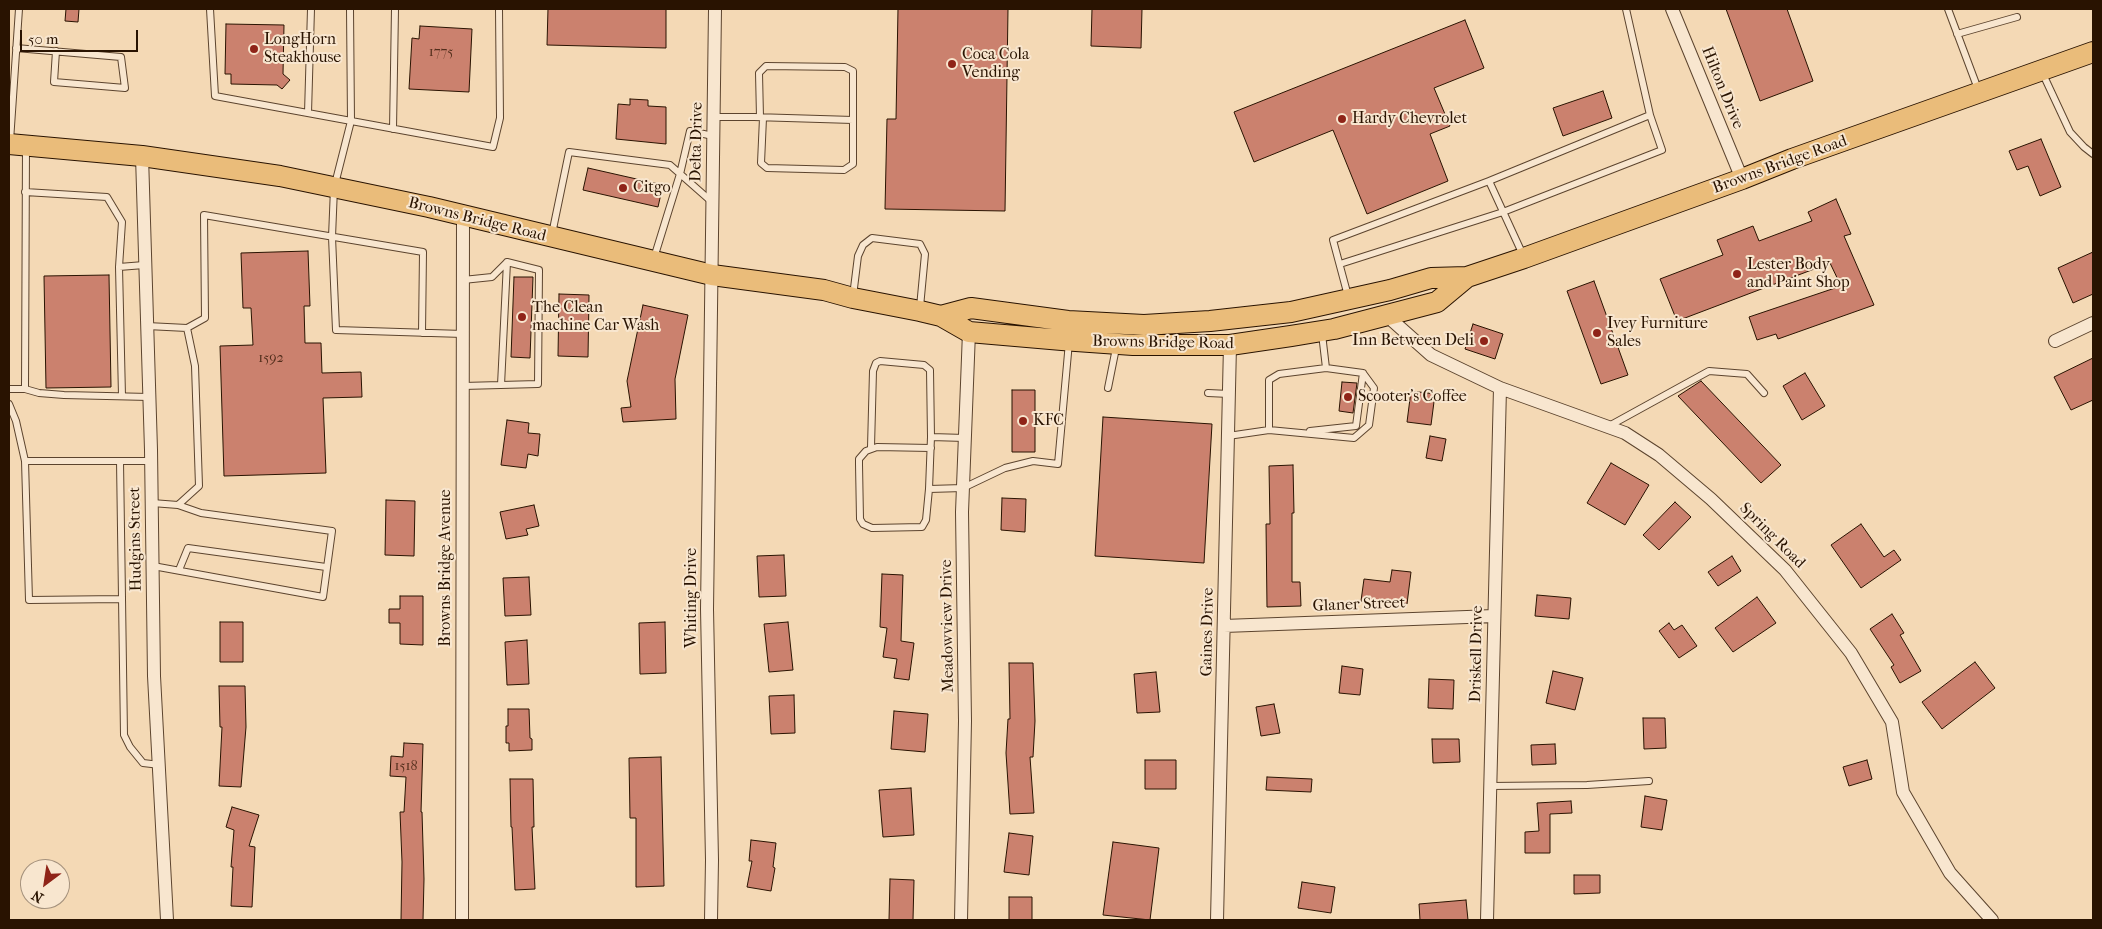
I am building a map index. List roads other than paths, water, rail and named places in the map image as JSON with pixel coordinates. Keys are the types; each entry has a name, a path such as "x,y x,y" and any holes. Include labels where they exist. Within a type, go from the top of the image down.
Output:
{"main road":[{"name":"Browns Bridge Road","path":"941,316 972,308 1068,321 1144,325 1210,321 1292,312 1390,290 1430,278 1467,277 2093,52"},
{"name":"Browns Bridge Road","path":"15,145 142,156 280,176 429,207 551,238 712,275 824,290 853,298 920,311 941,316 969,332 1116,344 1230,345 1321,331 1436,302 1467,277"}],"street":[{"name":"Delta Drive","path":"712,275 715,9"},
{"name":"Hilton Drive","path":"1672,9 1742,179"},
{"name":"Hudgins Street","path":"142,156 152,503 154,676 167,920"},
{"name":"Browns Bridge Avenue","path":"462,920 463,216"},
{"name":"Whiting Drive","path":"711,920 712,860 707,609 712,275"},
{"name":"Spring Road","path":"1386,315 1431,355 1500,388 1625,433 1659,455 1711,499 1785,570 1851,653 1892,722 1903,792 1950,873 1992,920"},
{"path":"2055,342 2093,323"},
{"name":"Meadowview Drive","path":"962,920 965,721 963,488 969,332"},
{"name":"Gaines Drive","path":"1217,920 1230,345"},
{"name":"Driskell Drive","path":"1486,920 1500,388"},
{"name":"Glaner Street","path":"1224,626 1494,616"}],"lane":[{"path":"19,9 16,48 15,145 25,192 25,389"},
{"path":"210,9 214,96 493,147 500,118 499,9"},
{"path":"308,113 311,9"},
{"path":"350,9 351,121 334,188 332,236 336,330 463,334"},
{"path":"393,129 395,9"},
{"path":"1340,264 1503,212 1662,150 1650,115 1626,9"},
{"path":"1948,9 1980,93"},
{"path":"1957,34 2017,17"},
{"path":"16,48 56,51 121,57 125,88 54,82 56,51"},
{"path":"766,66 845,66 853,71 853,120 853,164 844,170 767,168 761,163 759,73 766,66"},
{"path":"2042,70 2070,132 2093,154"},
{"path":"1349,299 1333,240 1488,182 1650,115"},
{"path":"714,117 853,120"},
{"path":"653,261 680,174 690,131 714,136"},
{"path":"551,238 569,152 670,165 713,203"},
{"path":"1488,182 1524,258"},
{"path":"25,192 106,198 122,222 119,267 122,396"},
{"path":"146,326 187,328 205,318 204,215 423,252 422,333"},
{"path":"853,298 858,256 867,241 872,238 920,244 925,254 920,311"},
{"path":"463,280 492,277 507,262"},
{"path":"463,386 538,384 539,270 507,262"},
{"path":"501,385 507,262"},
{"path":"119,267 144,265"},
{"path":"178,505 200,486 195,366 187,328"},
{"path":"1321,331 1326,368"},
{"path":"929,489 963,488 1005,468 1033,461 1058,464 1069,341"},
{"path":"1108,388 1116,344"},
{"path":"872,447 874,371 876,363 880,361 924,366 930,370 931,448 926,520 922,527 872,528 863,524 859,512 859,464 863,454 872,447 931,448"},
{"path":"1228,436 1269,430 1354,438 1369,425 1374,388 1363,374 1326,368 1279,374 1269,380 1269,430"},
{"path":"1608,427 1709,371 1747,374 1764,393"},
{"path":"1302,433 1324,428 1356,426 1363,374"},
{"path":"9,389 25,389 39,393 64,395 149,396"},
{"path":"1208,393 1229,394"},
{"path":"9,404 16,421 25,462 30,600 122,599"},
{"path":"931,437 965,438"},
{"path":"120,461 124,735 130,747 144,763 160,765"},
{"path":"25,462 151,461"},
{"path":"152,503 178,505 201,513 332,531 322,597 152,566"},
{"path":"179,570 188,548 326,568"},
{"path":"1490,786 1587,785 1648,781"}],"place":[{"name":"LongHorn Steakhouse","path":"254,49"},
{"name":"Coca Cola Vending","path":"952,64"},
{"name":"Hardy Chevrolet","path":"1342,119"},
{"name":"Citgo","path":"623,188"},
{"name":"Lester Body and Paint Shop","path":"1737,274"},
{"name":"The Clean machine Car Wash","path":"522,317"},
{"name":"Ivey Furniture Sales","path":"1597,333"},
{"name":"Inn Between Deli","path":"1484,341"},
{"name":"Scooter's Coffee","path":"1348,397"},
{"name":"KFC","path":"1023,421"}]}
